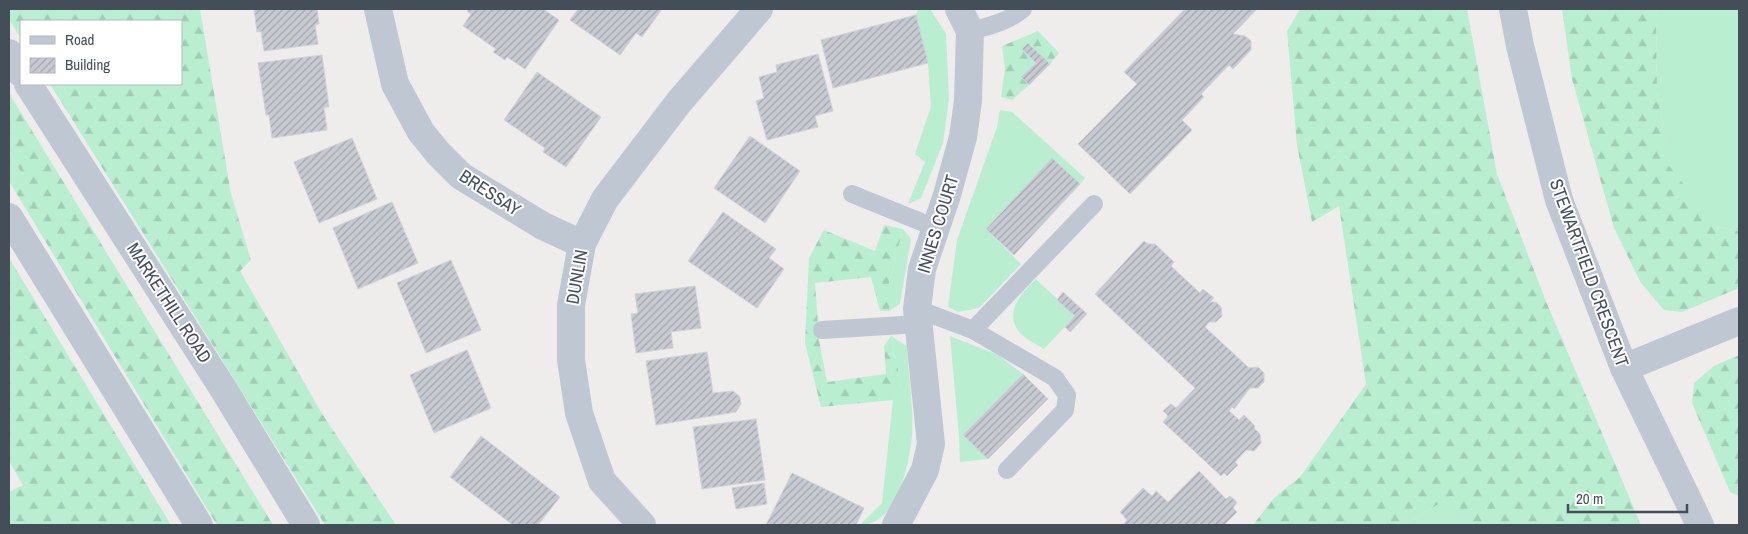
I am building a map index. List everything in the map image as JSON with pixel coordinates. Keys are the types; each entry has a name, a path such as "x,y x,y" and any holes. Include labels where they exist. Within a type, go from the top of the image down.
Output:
{"street":[{"name":"BRESSAY","path":"378,9 395,84 421,132 438,153 461,176 543,226 582,244"},
{"name":"DUNLIN","path":"642,525 602,481 579,413 571,360 571,305 582,244 611,192 680,102 759,9"},
{"name":"STEWARTFIELD CRESCENT","path":"1513,9 1520,46 1559,200 1624,368 1700,525"},
{"name":"INNES COURT","path":"896,525 925,470 931,444 918,317 922,269 963,137 968,101 964,20"},
{"path":"9,53 20,71"},
{"name":"MARKETHILL ROAD","path":"29,85 224,390 306,525"},
{"path":"9,217 198,525"},
{"path":"1624,368 1739,321"}],"lane":[{"path":"964,20 998,24 1016,15 1023,9"},
{"path":"852,194 936,228"},
{"path":"973,330 1094,204"},
{"path":"822,330 918,317 973,330 1054,378 1067,395 1065,410 1007,470"}],"green space":[{"path":"9,9 200,9 231,194 251,260 240,271 321,412 396,525 325,525 51,85 182,85 182,20 20,20 20,37 9,19"},
{"path":"918,9 930,9 946,34 949,99 943,143 921,198 908,204 925,162 915,154 931,107 928,63 916,15"},
{"path":"1300,9 1467,9 1497,174 1545,299 1641,525 1468,525 1452,496 1404,525 1253,525 1274,498 1300,477 1366,384 1339,206 1312,222 1297,145 1287,31"},
{"path":"1562,9 1658,9 1656,17 1657,92 1669,166 1718,227 1739,231 1739,288 1682,312 1664,310 1641,283 1614,228 1572,79"},
{"path":"1658,9 1739,9 1739,231 1718,227 1669,167 1657,92 1656,16"},
{"path":"1038,31 1059,53 1050,64 1028,43 1036,63 1021,77 1029,85 1012,100 1001,97 1005,69 1002,46"},
{"path":"9,93 273,525 217,525 15,191 26,182 9,150"},
{"path":"1000,110 1012,112 1085,178 1080,184 1052,158 986,229 1021,264 979,308 958,312 948,307 957,240 997,127"},
{"path":"9,150 26,182 15,191 9,181"},
{"path":"884,225 903,229 889,282 889,311 880,311 871,277 815,283 819,340 827,382 886,374 884,346 891,336 901,384 893,400 821,407 805,343 809,258 824,230 875,251"},
{"path":"903,229 911,239 900,304 889,311 889,282"},
{"path":"9,258 171,525 9,525 9,492 23,485 9,461"},
{"path":"1036,279 1075,316 1044,349 1020,333 1015,326 1013,318 1016,304 1020,297"},
{"path":"891,336 907,346 912,414 912,436 908,462 899,491 892,504 883,515 873,522 860,525 882,503 893,400 901,384"},
{"path":"950,336 998,355 1023,374 963,435 988,459 960,462"},
{"path":"1739,355 1739,496 1730,492 1692,403 1694,383 1714,366"},
{"path":"1452,496 1468,525 1404,525"}],"building":[{"path":"254,9 317,9 319,24 315,25 318,44 264,51 261,31 257,32"},
{"path":"469,9 543,9 559,20 525,69 507,57 505,60 493,52 496,49 463,26 471,14 467,11"},
{"path":"578,9 662,9 642,37 636,33 620,55 570,20"},
{"path":"1185,9 1257,9 1233,34 1245,36 1251,41 1251,50 1233,69 1229,65 1201,94 1204,97 1182,120 1192,130 1130,194 1078,144 1137,84 1124,72"},
{"path":"916,15 928,63 833,88 821,40"},
{"path":"1028,43 1050,64 1029,85 1021,77 1036,63 1022,49"},
{"path":"818,54 833,111 815,116 818,127 767,140 756,101 764,98 759,77 777,72 776,65"},
{"path":"322,55 329,107 324,107 327,130 272,138 269,115 266,115 258,63"},
{"path":"537,72 601,117 566,167 543,152 545,148 504,120"},
{"path":"750,136 800,171 765,223 714,188"},
{"path":"352,138 377,199 319,223 294,162"},
{"path":"1052,158 1080,184 1014,255 986,229"},
{"path":"392,202 418,263 358,289 333,228"},
{"path":"723,212 776,249 769,258 784,269 757,308 688,261"},
{"path":"1144,241 1148,244 1155,244 1174,262 1171,266 1200,293 1203,289 1214,298 1210,302 1216,302 1221,307 1222,316 1216,322 1209,322 1205,327 1249,368 1258,367 1264,373 1264,382 1258,388 1250,388 1234,409 1232,407 1229,411 1239,420 1244,415 1255,426 1254,428 1260,434 1261,443 1254,451 1246,450 1235,462 1238,465 1227,476 1224,473 1221,476 1163,422 1168,416 1163,411 1171,404 1176,408 1195,388 1095,294"},
{"path":"451,260 481,330 426,353 397,283"},
{"path":"695,286 701,328 671,332 673,348 636,353 631,314 638,313 635,294"},
{"path":"1063,292 1087,314 1070,332 1065,327 1075,316 1057,300"},
{"path":"467,350 491,408 434,433 410,375"},
{"path":"707,352 713,393 733,391 740,397 741,404 736,412 656,425 646,361"},
{"path":"1023,374 1048,399 988,459 963,435"},
{"path":"756,419 765,480 702,489 693,427"},
{"path":"481,436 560,497 538,525 513,525 450,477"},
{"path":"1199,471 1226,499 1230,496 1237,502 1233,508 1237,512 1224,525 1123,525 1127,520 1120,512 1143,488 1152,496 1156,491 1168,502"},
{"path":"792,473 864,508 856,525 766,525"},
{"path":"764,483 767,504 736,509 732,488"}]}
